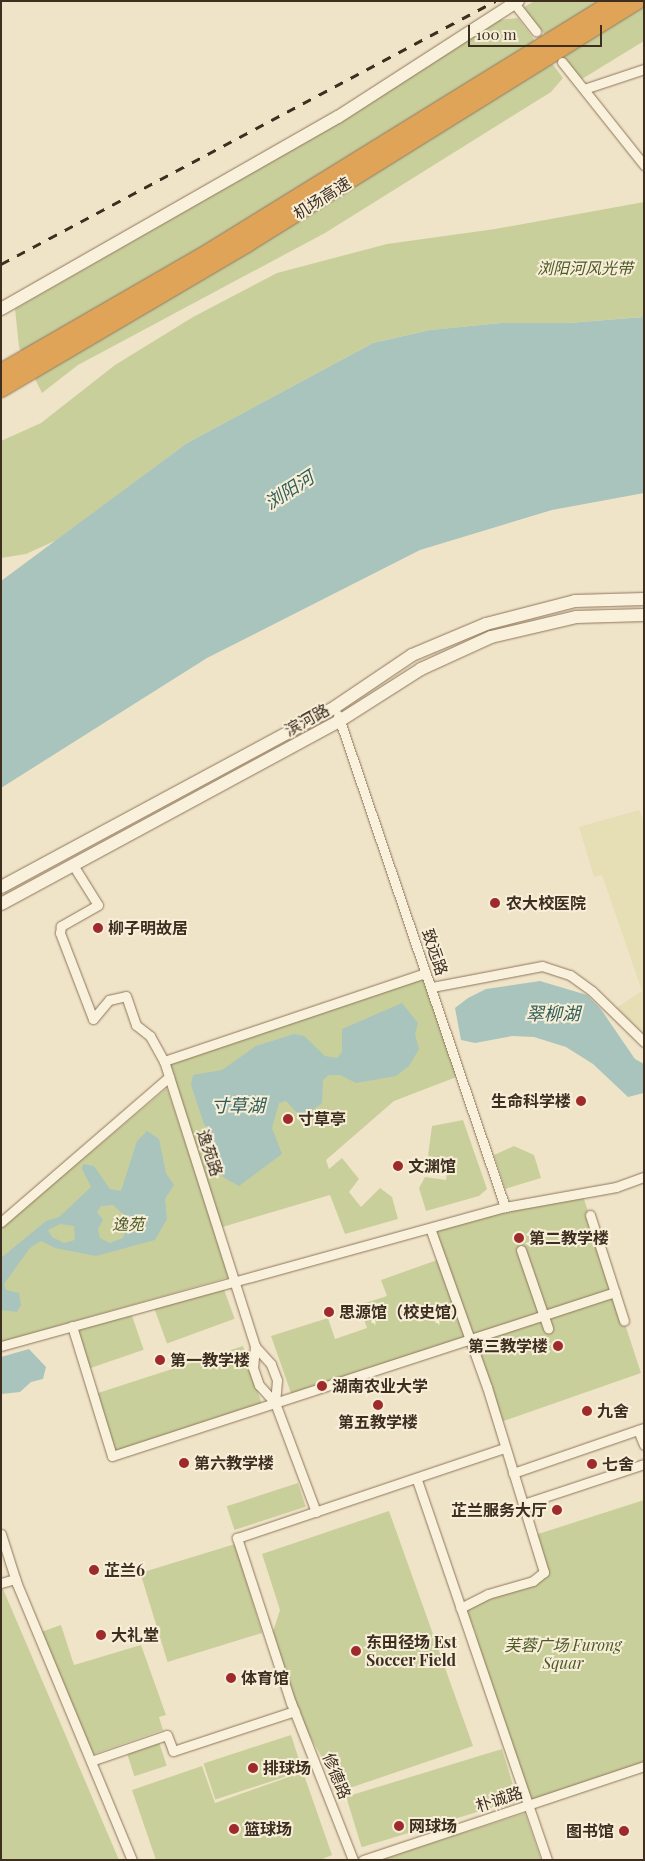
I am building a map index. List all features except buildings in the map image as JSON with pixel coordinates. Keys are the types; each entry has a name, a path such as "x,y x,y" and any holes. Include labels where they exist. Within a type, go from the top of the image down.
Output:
{"highway":[{"name":"机场高速","path":"1,389 46,356 211,251 615,1"},
{"name":"机场高速","path":"1,372 46,356 255,239 638,1"}],"main road":[{"path":"1,309 338,117 516,2"},
{"name":"滨河路","path":"1,887 335,707 412,655 486,624 575,601 644,599"},
{"name":"滨河路","path":"1,904 341,720 421,669 491,637 576,617 644,616"}],"street":[{"path":"516,2 536,31"},
{"path":"562,62 644,165"},
{"path":"584,89 644,69"},
{"name":"致远路","path":"335,707 432,987 459,1076 505,1207"},
{"name":"逸苑路","path":"73,865 98,905 61,926 60,933 93,1019 109,1000 126,996 136,1025 150,1036 164,1061 236,1280 255,1346 271,1364 277,1380 275,1403 316,1512"},
{"path":"432,987 542,966 570,975 592,991 644,1042"},
{"path":"164,1061 426,973"},
{"path":"1,1222 169,1077"},
{"path":"1,1346 505,1207 616,1186 644,1177"},
{"path":"590,1215 624,1320"},
{"path":"430,1228 470,1340 544,1572 533,1580 488,1594 460,1608"},
{"path":"521,1250 548,1328"},
{"path":"72,1326 112,1456 614,1292"},
{"path":"255,1346 253,1368 259,1385 275,1403"},
{"path":"513,1473 641,1429 644,1445"},
{"path":"316,1512 417,1480 505,1448"},
{"path":"523,1504 644,1464"},
{"path":"417,1480 546,1860"},
{"name":"修德路","path":"316,1512 237,1538 293,1707 353,1860"},
{"path":"1,1534 15,1579 132,1860"},
{"path":"1,1584 15,1579"},
{"path":"91,1762 168,1735 173,1751 293,1707"},
{"name":"朴诚路","path":"363,1860 644,1766"}],"shaded area":[{"path":"639,810 644,821 644,1039 616,1008 642,991 602,875 594,877 579,827"}],"green space":[{"path":"534,1 644,1 644,41 582,79 523,8"},
{"path":"518,18 563,78 551,92 325,233 78,365 42,393 19,347 15,309 343,121 499,20"},
{"name":"浏阳河风光带","path":"644,202 644,317 568,323 501,323 430,330 373,343 187,443 57,540 26,554 1,558 1,441 41,423 115,365 193,317 277,273 387,244 495,229"},
{"path":"426,973 459,1076 394,1101 326,1160 329,1169 342,1158 359,1179 349,1192 361,1207 380,1188 392,1197 398,1219 345,1234 330,1195 219,1228 164,1061"},
{"name":"逸苑","path":"167,1088 230,1277 1,1342 1,1228"},
{"path":"463,1120 487,1189 479,1196 426,1211 419,1188 425,1177 446,1180 449,1159 428,1156 432,1126"},
{"path":"514,1146 534,1155 541,1178 505,1189 494,1155"},
{"path":"582,1193 641,1373 498,1423 469,1341 292,1396 271,1336 328,1318 335,1339 367,1328 359,1305 387,1296 381,1280 440,1259 430,1228"},
{"path":"222,1284 235,1319 167,1343 154,1309"},
{"path":"130,1310 144,1350 87,1369 73,1330"},
{"path":"243,1346 262,1406 112,1455 93,1395"},
{"path":"298,1483 306,1507 234,1530 227,1506"},
{"name":"芙蓉广场 Furong Squar","path":"644,1500 644,1766 528,1806 486,1684 475,1631 466,1610 505,1586 548,1574 535,1535"},
{"name":"东田径场 Est Soccer Field","path":"389,1511 473,1746 341,1791 291,1703 270,1641 280,1610 262,1554"},
{"path":"235,1544 262,1633 168,1662 140,1573"},
{"path":"1,1589 3,1589 119,1860 1,1860"},
{"path":"61,1625 74,1665 141,1645 166,1715 159,1717 163,1730 91,1755 38,1633"},
{"name":"排球场","path":"291,1735 303,1771 215,1800 204,1763"},
{"path":"159,1742 167,1766 134,1776 127,1753"},
{"name":"网球场","path":"502,1749 517,1800 362,1847 346,1797"},
{"name":"篮球场","path":"202,1766 215,1803 303,1772 332,1855 320,1860 156,1860 132,1790"},
{"path":"525,1813 541,1860 380,1860"}],"water":[{"name":"浏阳河","path":"644,317 644,493 552,510 420,550 207,658 1,788 1,581 187,443 373,343 430,330 501,323 568,323"},
{"name":"翠柳湖","path":"540,981 587,995 600,1008 635,1059 644,1064 644,1093 628,1097 593,1064 566,1047 534,1037 512,1036 475,1043 461,1040 455,1008 468,998 486,989"},
{"name":"寸草湖","path":"402,1003 418,1023 415,1034 419,1049 409,1066 396,1076 356,1083 340,1075 329,1075 323,1080 322,1103 306,1115 298,1114 286,1101 279,1103 272,1128 282,1154 239,1186 223,1177 209,1148 213,1134 204,1124 191,1085 193,1075 222,1070 256,1046 294,1034 304,1036 325,1056 337,1058 342,1052 342,1029"},
{"path":"147,1131 159,1139 166,1173 174,1185 165,1199 167,1219 155,1240 96,1256 55,1248 41,1241 30,1248 4,1284 6,1290 19,1293 21,1305 17,1312 1,1310 1,1258 46,1221 59,1217 91,1187 82,1169 83,1164 94,1166 110,1189 121,1191 137,1141","holes":["113,1205 126,1217 128,1224 123,1238 110,1243 100,1238 98,1229 103,1220 97,1212 101,1206","60,1224 74,1226 75,1240 64,1243 52,1237 48,1230"]},
{"path":"29,1349 46,1367 43,1379 31,1382 20,1392 1,1394 1,1357"}],"railway":[{"path":"1,264 495,1"}],"place":[{"name":"农大校医院","path":"495,903"},
{"name":"柳子明故居","path":"98,928"},
{"name":"生命科学楼","path":"581,1101"},
{"name":"寸草亭","path":"288,1119"},
{"name":"文渊馆","path":"398,1166"},
{"name":"第二教学楼","path":"519,1238"},
{"name":"思源馆（校史馆）","path":"329,1312"},
{"name":"第三教学楼","path":"558,1346"},
{"name":"第一教学楼","path":"160,1360"},
{"name":"湖南农业大学","path":"322,1386"},
{"name":"第五教学楼","path":"378,1405"},
{"name":"九舍","path":"587,1411"},
{"name":"第六教学楼","path":"184,1463"},
{"name":"七舍","path":"592,1464"},
{"name":"芷兰服务大厅","path":"557,1510"},
{"name":"芷兰6","path":"94,1570"},
{"name":"大礼堂","path":"101,1635"},
{"name":"东田径场 Est Soccer Field","path":"356,1651"},
{"name":"体育馆","path":"231,1678"},
{"name":"排球场","path":"253,1768"},
{"name":"网球场","path":"399,1826"},
{"name":"篮球场","path":"234,1829"},
{"name":"图书馆","path":"624,1831"}]}
